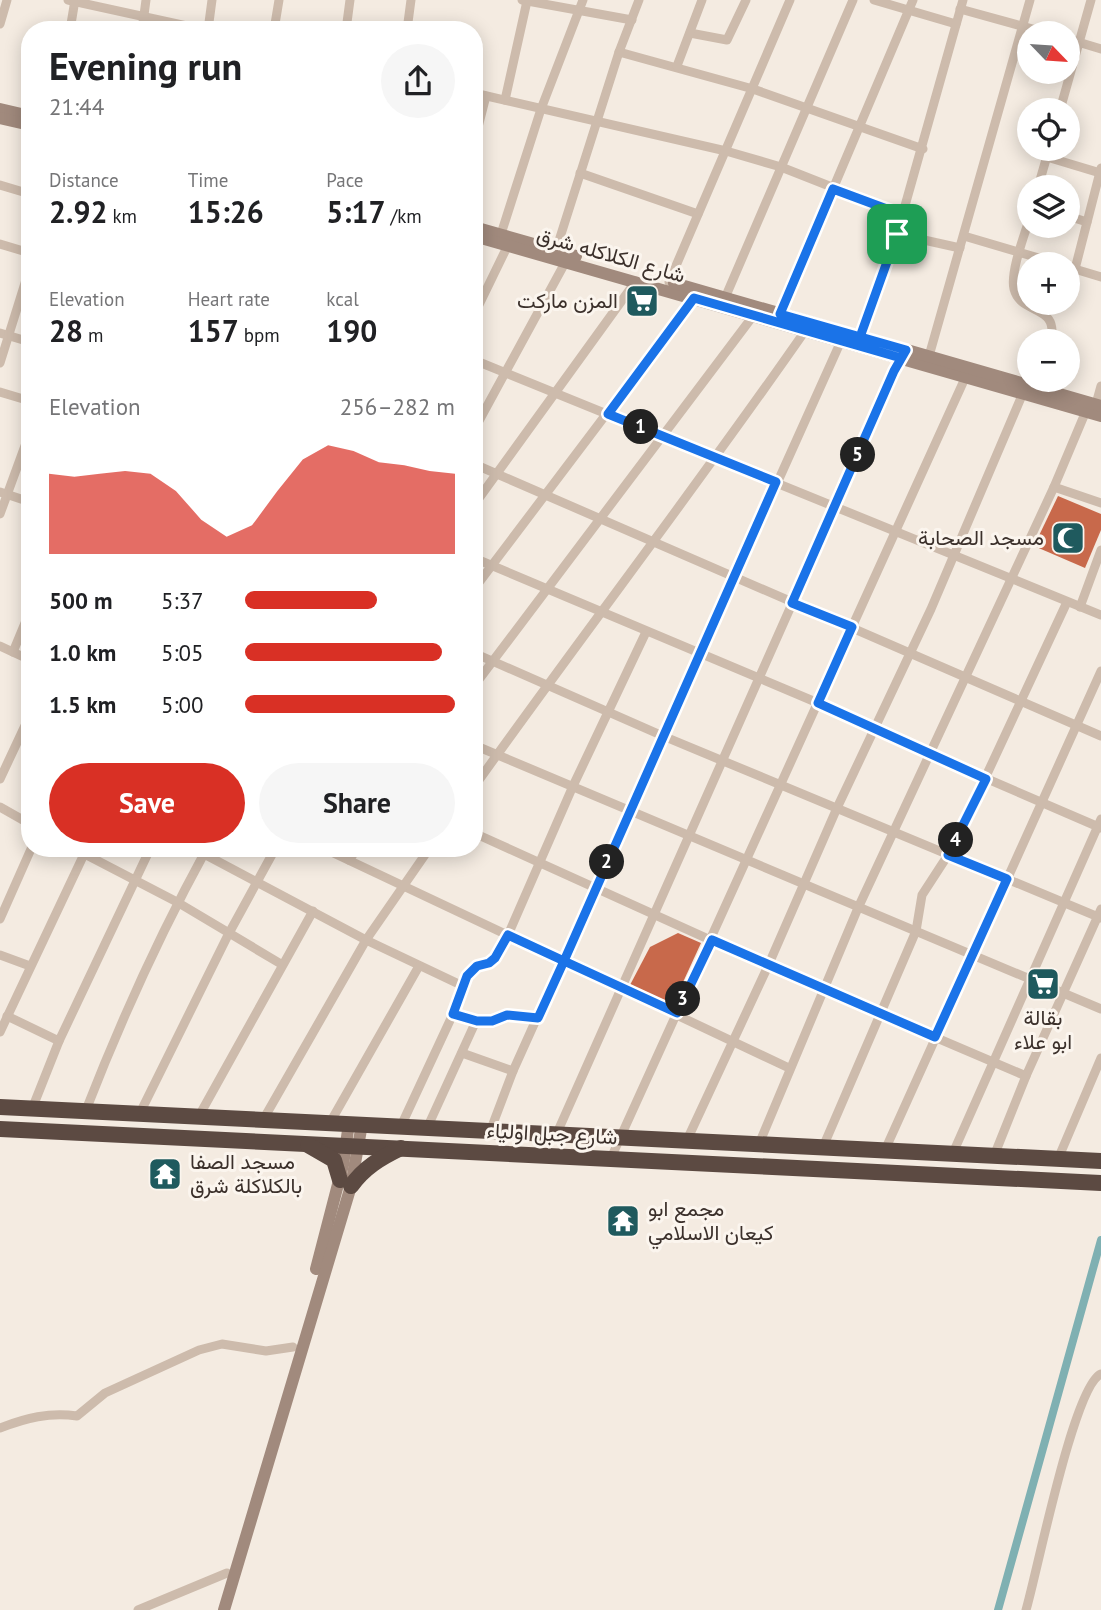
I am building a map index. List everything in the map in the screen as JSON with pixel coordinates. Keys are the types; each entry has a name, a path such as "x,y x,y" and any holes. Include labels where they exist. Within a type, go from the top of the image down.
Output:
{"highway":[{"path":"0,1107 331,1121"},
{"name":"شارع جبل اولياء","path":"331,1121 1101,1161"},
{"name":"شارع جبل اولياء","path":"0,1129 1101,1183"},
{"path":"303,1142 334,1160 345,1183 379,1158 402,1147"},
{"path":"806,1169 816,1147"}],"street":[{"path":"0,24 7,0"},
{"path":"71,21 73,0 166,21"},
{"path":"143,21 146,0"},
{"path":"208,21 212,0"},
{"path":"276,21 279,0"},
{"path":"347,21 350,0"},
{"path":"408,21 411,0"},
{"path":"483,292 504,240 541,109 583,0"},
{"path":"556,250 619,52 639,0"},
{"path":"677,66 702,0"},
{"path":"690,33 727,40 746,0"},
{"path":"669,282 790,0"},
{"path":"725,298 853,0"},
{"path":"874,0 956,24"},
{"path":"780,314 913,0"},
{"path":"1024,21 1030,0"},
{"path":"1080,38 1091,0"},
{"path":"505,100 524,1 545,2 632,20"},
{"path":"860,337 903,215 962,4 1017,24"},
{"path":"1080,42 1101,49"},
{"path":"929,356 1017,47"},
{"path":"619,52 753,89 805,110 923,149"},
{"path":"483,95 597,119 726,151 781,167 903,215"},
{"path":"483,108 486,96"},
{"path":"0,109 21,114"},
{"path":"0,118 21,123"},
{"path":"1072,161 1100,170 1077,252"},
{"path":"580,173 698,214"},
{"path":"0,185 21,191"},
{"path":"1080,220 1087,222"},
{"name":"شارع الكلاكله شرق","path":"483,231 566,261 841,341 904,354 929,356 1017,378"},
{"path":"897,234 960,248"},
{"path":"964,236 1020,252 1024,238"},
{"name":"شارع الكلاكله شرق","path":"483,237 556,250 860,337 966,376 1023,393 1096,409"},
{"path":"0,244 21,250"},
{"path":"483,414 566,261"},
{"path":"1080,271 1101,277"},
{"path":"1017,272 1014,291 1017,296"},
{"path":"483,492 636,281"},
{"path":"0,363 4,334 21,290"},
{"path":"483,578 694,298"},
{"path":"1044,315 1051,320 1054,329"},
{"path":"483,675 753,316"},
{"path":"483,775 547,684 717,458 806,331"},
{"path":"4,334 21,339"},
{"path":"491,1129 513,1071 841,341"},
{"path":"557,1133 904,354"},
{"path":"483,364 1101,615"},
{"path":"611,1158 898,531 966,376"},
{"path":"759,1144 789,1068 893,832 1054,487 1096,409 1101,386"},
{"path":"0,392 21,398"},
{"name":"شارع الكلاكله شرق","path":"1059,392 1096,409"},
{"path":"687,1140 768,966 837,808 911,652 1023,393"},
{"path":"0,514 4,493 21,453"},
{"path":"483,468 601,517 734,578 1101,736"},
{"path":"1054,487 1101,503"},
{"path":"4,493 21,499"},
{"path":"1080,607 1100,554"},
{"path":"483,561 602,614 818,703 1042,803 1100,825 953,1153"},
{"path":"816,1147 916,931 922,895 948,855 986,779 1067,602"},
{"path":"401,1126 453,1014 463,986 477,966 489,963 495,958 508,935 573,786 646,632"},
{"path":"13,652 21,633"},
{"path":"0,646 21,656"},
{"path":"483,657 663,736 948,855 1064,903 1100,914 1026,1076 994,1156"},
{"path":"885,1150 1101,671"},
{"path":"0,779 21,734"},
{"path":"483,749 805,882 859,908 1101,1009"},
{"path":"0,807 21,819"},
{"path":"483,837 768,966 1026,1076"},
{"path":"0,919 27,857"},
{"path":"0,1032 83,857"},
{"path":"96,857 281,964"},
{"path":"32,1109 59,1041 146,857"},
{"path":"86,1110 117,1030 177,902 202,857"},
{"path":"218,857 366,940 463,986"},
{"path":"140,1113 228,935 270,857"},
{"path":"342,857 403,883 789,1068"},
{"path":"263,1120 366,940 423,857"},
{"path":"198,1116 313,911"},
{"path":"0,955 30,966"},
{"path":"331,1121 419,966"},
{"path":"453,1014 477,1021 492,1021 507,1015 538,1018"},
{"path":"8,1016 59,1041"},
{"path":"428,1126 477,1021"},
{"path":"462,1053 513,1071"},
{"path":"1058,1159 1101,1058"},
{"path":"224,1610 345,1183 355,1123"},
{"path":"215,1610 293,1347 320,1268"},
{"path":"0,1428 28,1418 58,1413 78,1416 105,1393 199,1350 222,1344 266,1351 293,1347"},
{"path":"1026,1610 1064,1458 1087,1390 1094,1377 1101,1374"},
{"path":"138,1610 227,1573"}],"building":[{"name":"مسجد الصحابة","path":"1058,496 1101,514 1101,530 1085,568 1034,546"},
{"path":"678,933 701,943 673,1004 630,985 650,947"}],"waterway":[{"path":"998,1610 1101,1240"}],"place":[{"name":"المزن ماركت","path":"642,301"},
{"name":"مسجد الصحابة","path":"1068,538"},
{"name":"بقالة ابو علاء","path":"1043,984"},
{"name":"مسجد الصفا بالكلاكلة شرق","path":"165,1174"},
{"name":"مجمع ابو كيعان الاسلامي","path":"623,1221"}],"route":[{"path":"897,234 860,337 906,350 901,358 694,298 608,414 776,482 564,961 508,935 495,958 489,963 477,966 467,976 453,1014 477,1021 492,1021 507,1015 538,1018 564,961 677,1013 712,940 935,1037 1007,879 948,855 986,779 818,703 852,627 792,603 894,371 906,350 780,314 833,189 903,215 897,234"}]}
